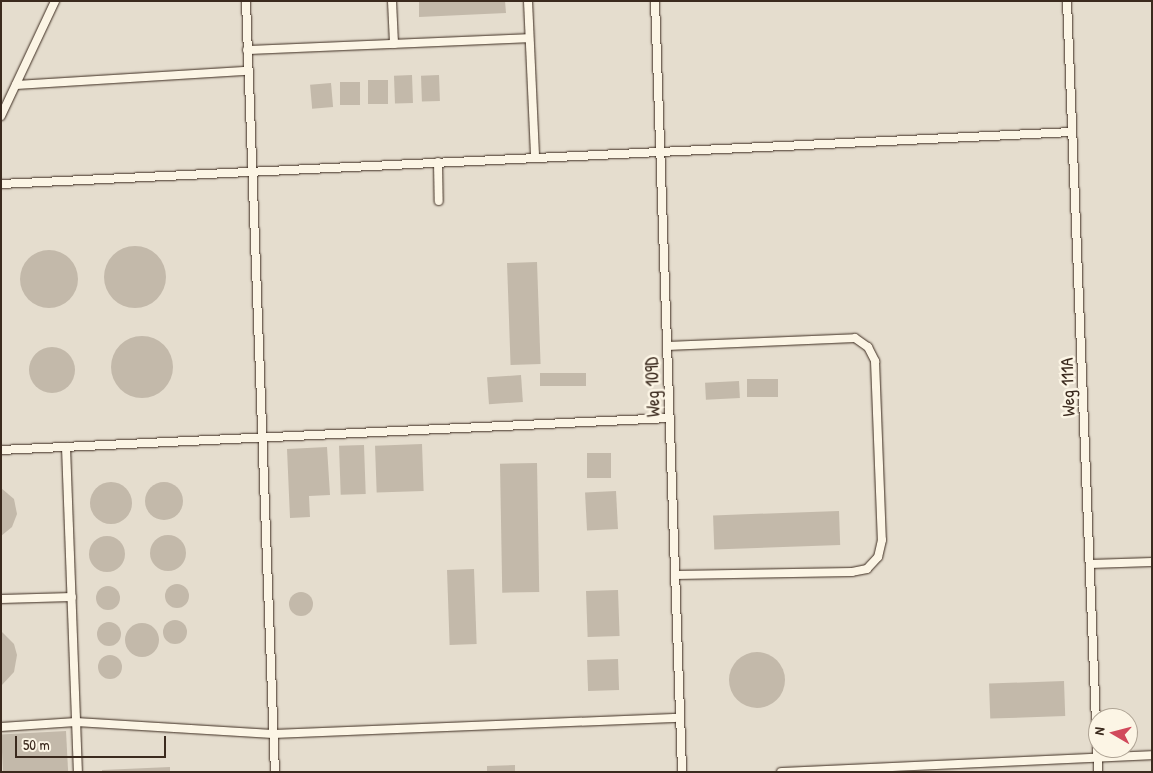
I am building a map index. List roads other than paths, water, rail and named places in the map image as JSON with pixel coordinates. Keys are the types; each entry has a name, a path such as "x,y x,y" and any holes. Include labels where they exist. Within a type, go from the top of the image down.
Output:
{"lane":[{"path":"1,116 55,1"},
{"path":"246,1 275,772"},
{"path":"392,1 394,44"},
{"path":"528,1 535,158"},
{"name":"Weg 109D","path":"655,1 682,772"},
{"name":"Weg 111A","path":"1067,1 1095,708"},
{"path":"247,50 529,38"},
{"path":"16,85 248,71"},
{"path":"1,184 1072,132"},
{"path":"438,162 439,201"},
{"path":"667,346 855,338 868,347 875,361 882,540 878,557 867,569 852,572 675,575"},
{"path":"1,450 669,418"},
{"path":"66,447 78,772"},
{"path":"1090,564 1152,562"},
{"path":"1,599 72,597"},
{"path":"1,727 76,722 273,734 680,718"},
{"path":"1138,756 1152,755"},
{"path":"781,772 1097,758"},
{"name":"Weg 111A","path":"1097,758 1098,772"}]}
